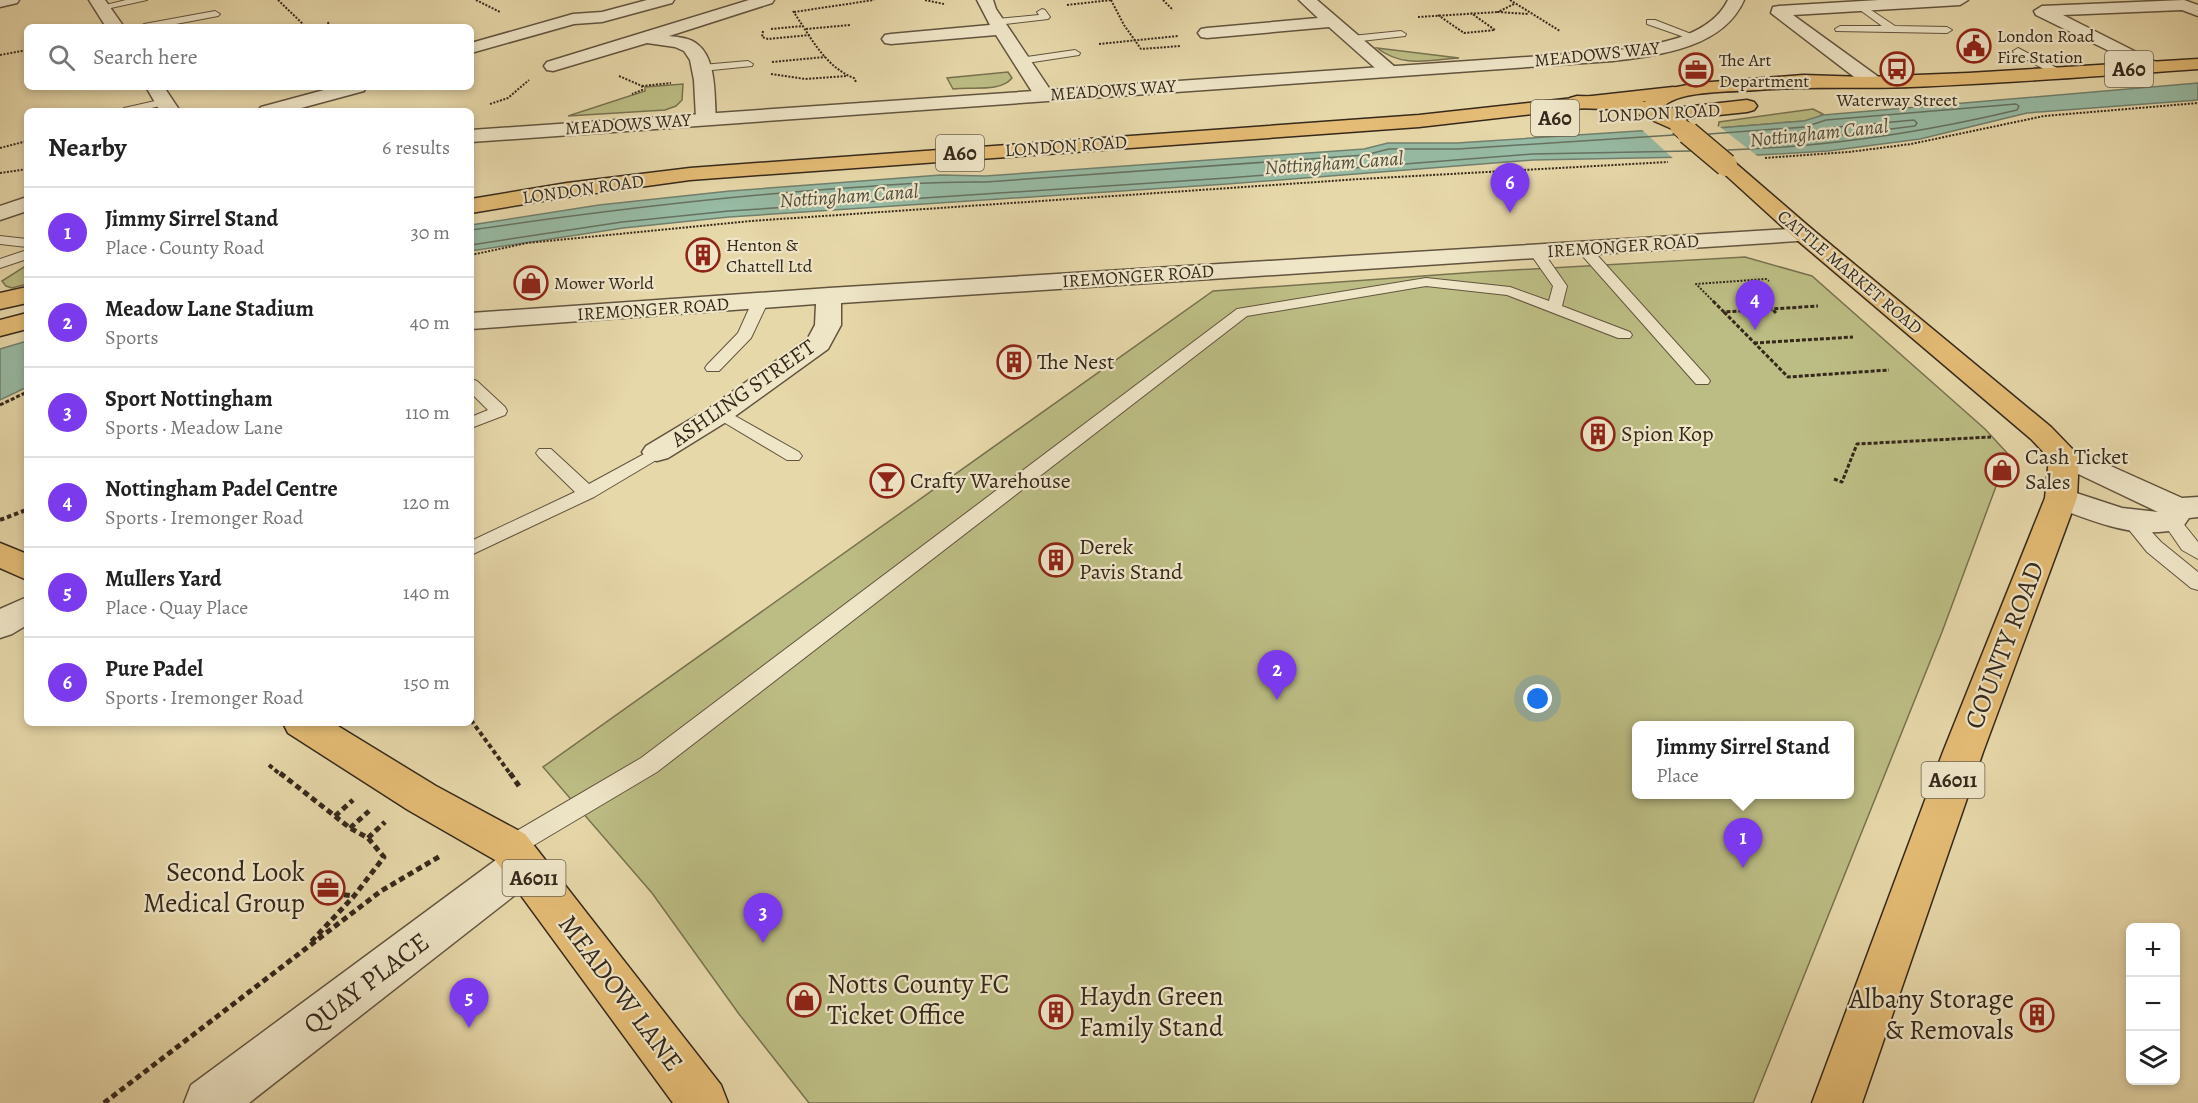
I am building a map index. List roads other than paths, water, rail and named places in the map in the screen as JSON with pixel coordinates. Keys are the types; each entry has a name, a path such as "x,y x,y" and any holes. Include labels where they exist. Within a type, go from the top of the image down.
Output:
{"main road":[{"name":"LONDON ROAD","path":"474,206 567,190 690,174 1448,118 1698,89 1803,81 1870,82 2198,64"},
{"name":"LONDON ROAD","path":"1448,118 1670,120 1692,113 1824,94 1870,82"},
{"path":"1670,120 1654,106 1655,101 1673,93"},
{"path":"1577,102 1632,104 1670,120"},
{"name":"CATTLE MARKET ROAD","path":"1670,120 2041,433 2064,456"},
{"path":"0,301 24,296"},
{"path":"0,328 24,322"},
{"name":"COUNTY ROAD","path":"1838,1103 1959,763 2061,498 2064,456"},
{"path":"0,554 24,567"},
{"name":"MEADOW LANE","path":"307,726 517,856 704,1103"}],"street":[{"path":"0,2 11,0"},
{"path":"474,47 573,19 602,17 666,0"},
{"path":"553,66 766,0"},
{"path":"985,0 1020,61 1043,94"},
{"path":"1307,0 1389,71"},
{"name":"MEADOWS WAY","path":"474,136 1043,94 1603,57 1669,47 1694,37 1720,22 1732,11 1736,0"},
{"path":"1870,82 1779,12 1783,9 1960,0"},
{"path":"100,4 113,24"},
{"path":"2152,68 2037,8 2184,5 2198,11"},
{"path":"1219,29 1333,22"},
{"path":"891,39 923,41 998,25"},
{"path":"647,38 689,46 700,59 706,118"},
{"path":"279,108 346,90"},
{"path":"0,213 24,205"},
{"name":"IREMONGER ROAD","path":"474,321 1351,258 1536,252 1804,235"},
{"name":"ASHLING STREET","path":"657,452 721,413 819,343 828,325 829,296"},
{"path":"2064,456 2182,512"},
{"path":"2061,498 2131,521 2153,525 2182,512"},
{"path":"0,625 24,611"},
{"name":"QUAY PLACE","path":"209,1103 517,856"}],"lane":[{"path":"100,4 142,0"},
{"path":"1859,5 1893,30"},
{"path":"998,25 1046,17 1042,12"},
{"path":"160,24 215,14"},
{"path":"1651,22 1694,37"},
{"path":"1840,29 1947,30"},
{"path":"1352,39 1401,34"},
{"path":"2018,51 2059,73"},
{"path":"1020,61 1075,53"},
{"path":"702,68 748,64"},
{"path":"136,108 163,100"},
{"path":"0,240 24,243"},
{"path":"1584,249 1702,381"},
{"path":"1536,252 1560,286 1554,308"},
{"path":"0,264 24,255"},
{"path":"517,856 649,765 1242,312 1426,282 1510,291 1624,335"},
{"path":"713,368 745,335 760,302"},
{"path":"474,387 499,411 474,422"},
{"path":"721,413 793,456"},
{"path":"474,548 587,494 657,452"},
{"path":"545,453 587,494"},
{"path":"2182,512 2189,545 2198,552"},
{"path":"2131,521 2154,547 2198,583"}],"water":[{"name":"Nottingham Canal","path":"2198,83 2198,100 2027,113 1920,139 1828,151 1742,156 1533,160 1227,184 729,217 623,228 474,251 474,225 599,205 730,191 941,175 985,176 1364,149 1388,143 1457,143 1718,128 1804,121 1823,115"},
{"path":"24,342 24,388 0,400 0,349"}],"place":[{"name":"London Road Fire Station","path":"1974,46"},
{"name":"Waterway Street","path":"1897,69"},
{"name":"The Art Department","path":"1696,70"},
{"name":"Pure Padel","path":"1510,213"},
{"name":"Henton & Chattell Ltd","path":"703,255"},
{"name":"Mower World","path":"531,283"},
{"name":"Nottingham Padel Centre","path":"1755,330"},
{"name":"The Nest","path":"1014,362"},
{"name":"Spion Kop","path":"1598,434"},
{"name":"Cash Ticket Sales","path":"2002,470"},
{"name":"Crafty Warehouse","path":"887,481"},
{"name":"Derek Pavis Stand","path":"1056,560"},
{"name":"Meadow Lane Stadium","path":"1277,700"},
{"name":"Jimmy Sirrel Stand","path":"1743,868"},
{"name":"Second Look Medical Group","path":"328,888"},
{"name":"Sport Nottingham","path":"763,943"},
{"name":"Notts County FC Ticket Office","path":"804,1000"},
{"name":"Haydn Green Family Stand","path":"1056,1012"},
{"name":"Albany Storage & Removals","path":"2037,1015"},
{"name":"Mullers Yard","path":"469,1028"}]}
